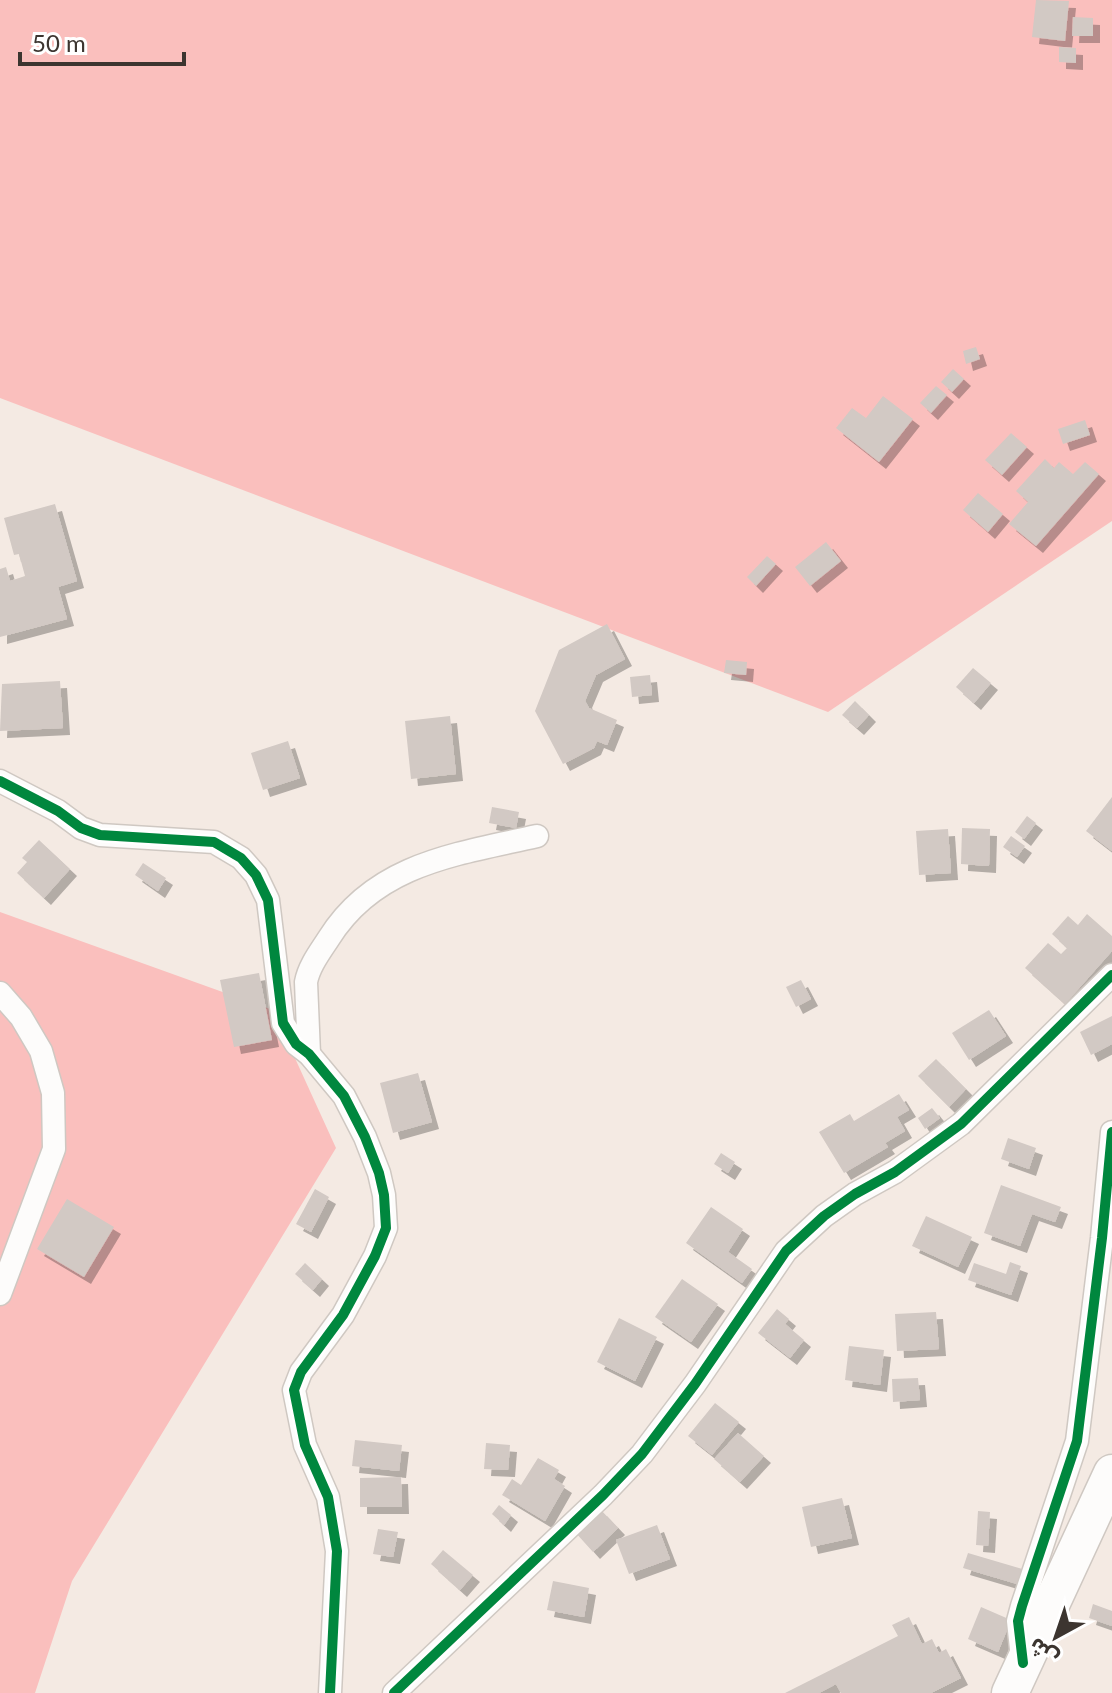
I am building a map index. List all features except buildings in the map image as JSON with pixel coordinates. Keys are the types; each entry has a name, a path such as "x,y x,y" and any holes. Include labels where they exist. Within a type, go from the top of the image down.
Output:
{"main road":[{"path":"1016,1678 1062,1586 1112,1473"}],"street":[{"path":"0,781 58,811 81,828 100,835 214,842 241,858 256,875 268,900 283,1023 296,1044 309,1054 344,1096 379,1173 386,1228 375,1256 343,1315 301,1372 294,1390 305,1445 328,1497 337,1551 330,1693"},
{"path":"309,1054 308,973 336,927 361,900 383,882 425,863 537,836"},
{"path":"394,1693 603,1495 642,1454 695,1384 786,1251 824,1216 895,1172 961,1124 1112,975"},
{"path":"0,993 21,1017 41,1051 53,1093 54,1149 0,1294"},
{"path":"1016,1678 1018,1621 1077,1441 1112,1132"}],"shaded area":[{"path":"0,0 1112,0 1112,521 828,712 0,398"},
{"path":"0,912 273,1010 336,1148 72,1581 35,1693 0,1693"}],"cycle path":[{"path":"0,781 58,811 81,828 100,835 214,842 241,858 256,875 268,900 283,1023 296,1044 309,1054 344,1096 379,1173 386,1228 375,1256 343,1315 301,1372 294,1390 305,1445 328,1497 337,1551 330,1693"},
{"path":"394,1693 603,1495 642,1454 695,1384 786,1251 824,1216 895,1172 961,1124 1112,975"},
{"path":"1023,1663 1018,1621 1077,1441 1112,1132"}]}
